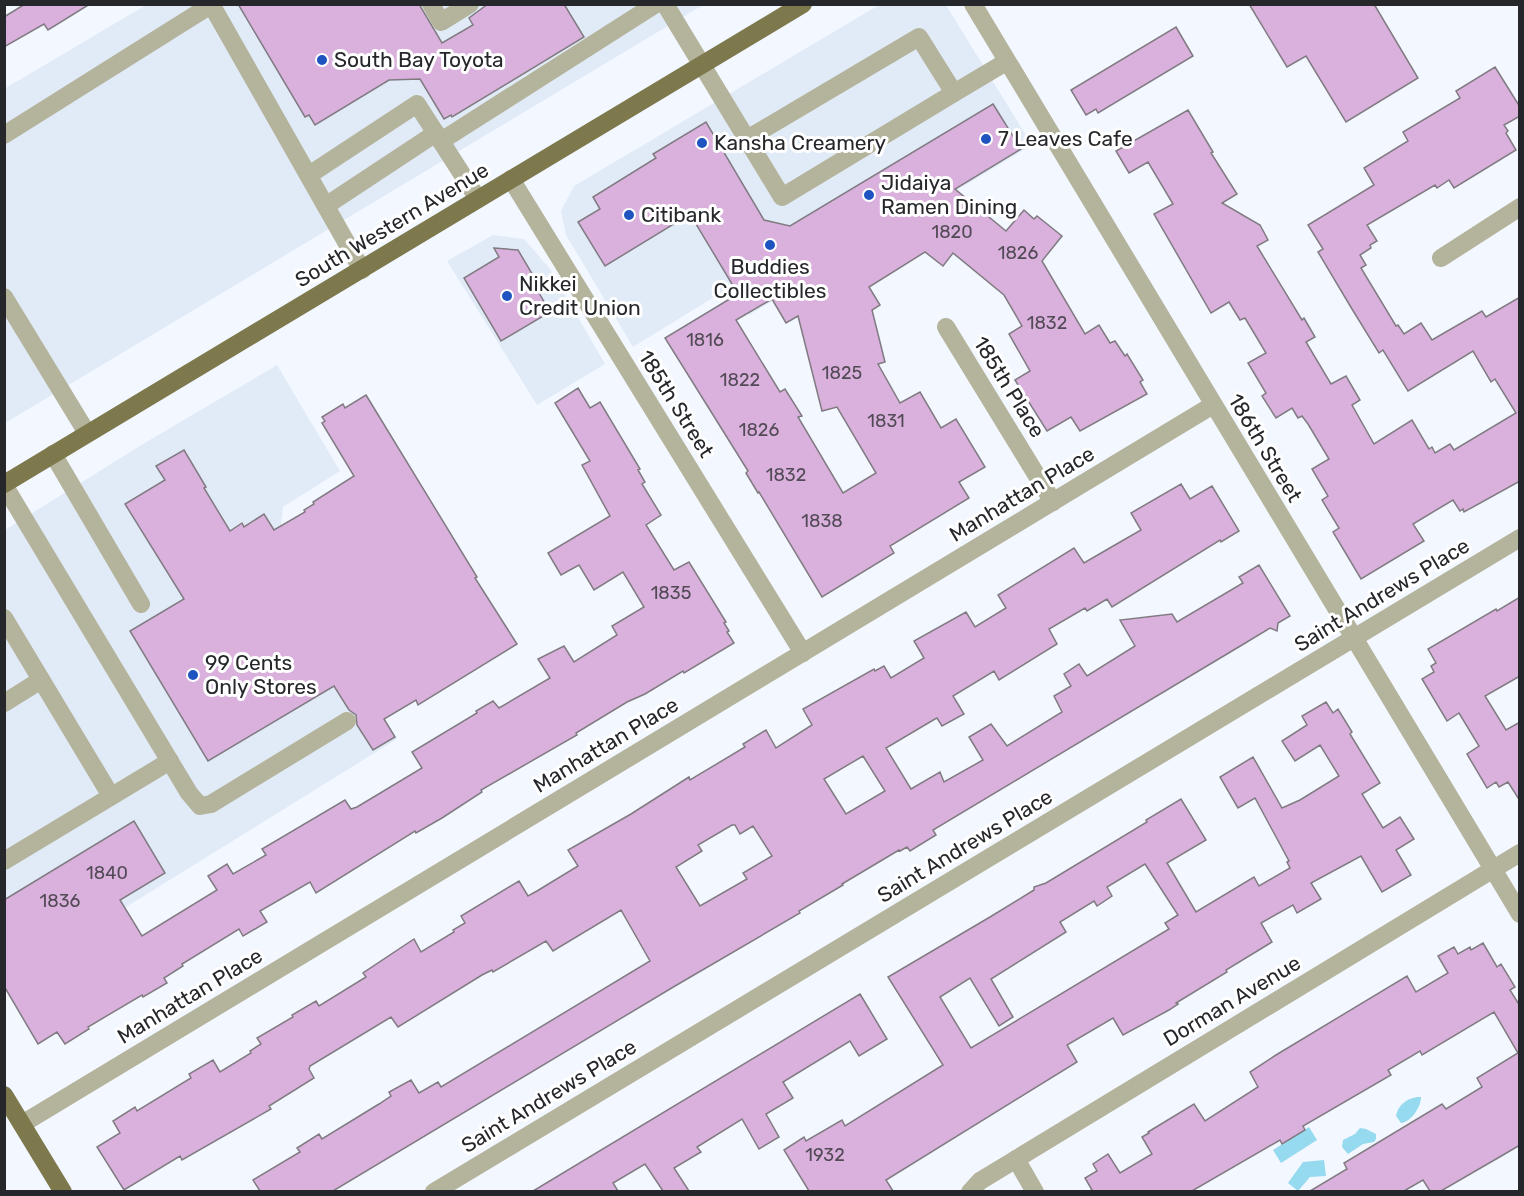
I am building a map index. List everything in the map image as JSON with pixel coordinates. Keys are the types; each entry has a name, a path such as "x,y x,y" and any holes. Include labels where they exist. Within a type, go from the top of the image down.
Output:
{"main road":[{"name":"South Western Avenue","path":"4,484 803,4"},
{"path":"4,1095 63,1191"}],"street":[{"path":"431,4 441,22 470,4"},
{"path":"327,205 656,4"},
{"path":"665,4 783,197 1006,62"},
{"name":"186th Street","path":"973,4 1520,914"},
{"path":"4,135 211,5 362,270"},
{"path":"747,139 919,37 954,93"},
{"path":"309,175 417,104 478,199"},
{"name":"185th Street","path":"511,179 802,653"},
{"path":"1441,258 1520,207"},
{"path":"4,297 87,433"},
{"name":"185th Place","path":"946,327 1053,502"},
{"name":"Manhattan Place","path":"22,1124 1213,405"},
{"path":"53,454 141,604"},
{"path":"4,484 189,793 200,806 211,804 347,721"},
{"name":"Saint Andrews Place","path":"434,1191 1520,538"},
{"path":"4,618 111,796"},
{"path":"4,703 41,680"},
{"path":"4,861 170,761"},
{"name":"Dorman Avenue","path":"970,1191 980,1181 1520,853"},
{"path":"1016,1159 1035,1191"}],"shaded area":[{"path":"146,5 703,5 5,423 4,89"},
{"path":"879,5 946,5 1032,145 749,315 732,286 633,347 566,235 561,211 574,186"},
{"path":"493,235 524,239 550,269 605,364 537,405 447,261"},
{"path":"277,365 340,471 283,507 279,542 397,739 5,982 5,530 143,444"}],"water":[{"path":"1421,1097 1421,1101 1417,1109 1412,1117 1401,1123 1396,1116 1399,1109 1409,1099"},
{"path":"1309,1127 1317,1140 1281,1163 1273,1150"},
{"path":"1360,1128 1376,1134 1376,1139 1348,1154 1342,1147 1343,1140 1355,1134"},
{"path":"1324,1160 1326,1176 1310,1177 1298,1191 1288,1183 1303,1162"}],"building":[{"path":"25,4 90,4 48,30 44,24 4,47 4,17"},
{"path":"238,4 419,4 442,43 473,25 469,18 488,4 564,4 584,37 452,117 451,115 444,119 420,79 389,80 315,125 309,115 305,117"},
{"path":"1249,4 1374,4 1418,78 1346,122 1306,56 1287,67"},
{"path":"1176,27 1193,56 1098,113 1096,109 1086,115 1071,90"},
{"path":"1495,67 1520,107 1520,116 1504,125 1516,150 1454,188 1449,180 1437,188 1435,185 1367,225 1377,241 1360,255 1366,265 1361,268 1396,326 1398,325 1404,334 1421,323 1432,340 1482,311 1486,317 1520,297 1520,481 1464,512 1463,509 1460,511 1453,500 1413,524 1424,541 1361,579 1333,532 1339,528 1322,500 1328,496 1312,469 1329,459 1308,424 1302,416 1298,418 1292,408 1276,418 1262,396 1266,393 1248,363 1266,353 1245,318 1240,320 1229,302 1211,313 1154,214 1173,204 1148,162 1129,173 1116,151 1188,110 1237,194 1222,203 1260,225 1268,240 1257,246 1302,320 1304,318 1315,337 1306,342 1331,384 1346,376 1360,400 1352,405 1374,444 1412,420 1429,449 1432,447 1435,453 1450,444 1454,450 1516,413 1495,379 1491,382 1473,351 1408,391 1383,350 1379,353 1352,309 1318,252 1323,249 1308,225 1374,185 1364,168 1408,141 1403,132 1460,98 1456,91"},
{"path":"993,104 1021,149 955,189 1006,231 1024,210 1034,219 1037,216 1062,236 1042,261 1085,334 1099,325 1110,343 1115,341 1125,356 1127,354 1143,380 1140,382 1147,394 1080,431 1071,417 1047,431 1015,380 1030,371 1009,334 1022,326 1004,295 953,253 943,266 925,252 869,287 880,305 872,310 885,362 878,364 900,403 920,392 941,428 956,419 985,467 959,482 969,498 890,546 894,553 822,597 746,473 748,471 665,338 738,294 690,214 605,266 578,222 600,209 593,197 656,158 653,154 706,122 764,220 790,226","holes":["772,299 786,323 798,316 822,411 837,407 876,473 843,493 798,417 802,416 785,389 780,392 736,320"]},
{"name":"Nikkei Credit Union","path":"494,248 518,250 534,277 531,279 550,312 501,341 464,278 499,257"},
{"path":"578,388 590,408 600,402 640,469 638,470 645,482 642,484 661,515 646,525 674,570 689,562 726,622 724,623 729,631 727,632 734,643 684,673 683,671 627,702 576,733 577,735 481,790 482,792 442,818 416,833 415,831 316,893 310,882 260,911 267,922 243,936 239,929 182,964 183,966 164,978 167,983 88,1027 89,1029 65,1044 57,1032 38,1044 4,986 4,900 134,821 165,873 120,900 142,936 217,890 208,876 227,864 233,874 266,855 262,849 345,800 351,809 357,807 422,768 412,752 493,701 499,708 550,678 538,659 564,646 574,662 617,635 612,626 644,607 623,572 594,590 579,565 561,575 548,553 610,516 582,465 590,461 555,403"},
{"path":"366,395 517,644 418,705 416,700 384,719 395,737 373,750 357,725 356,715 349,710 334,686 208,761 130,631 184,599 125,504 165,480 156,466 184,450 230,531 242,523 244,527 264,514 274,530 305,512 304,510 314,504 313,502 354,476 322,423 325,421 322,417 343,404 345,408"},
{"path":"1181,484 1190,499 1212,486 1239,531 1221,542 1220,540 1112,607 1107,599 1087,611 1085,608 1049,629 1057,644 999,680 994,671 953,696 964,714 942,726 937,718 886,748 911,789 940,772 944,782 983,760 969,737 991,724 1007,746 1062,712 1054,696 1071,686 1064,674 1079,664 1087,676 1135,646 1120,620 1172,614 1177,622 1243,583 1239,577 1259,565 1290,616 1278,623 1277,631 1270,628 933,830 936,835 910,851 907,847 899,850 799,911 800,913 333,1191 260,1191 253,1180 300,1152 297,1148 319,1134 322,1139 379,1104 391,1096 389,1092 411,1080 419,1093 438,1082 441,1087 650,961 621,910 553,951 546,941 493,972 492,970 482,975 398,1027 391,1017 310,1066 309,1069 314,1078 269,1106 271,1109 182,1160 180,1156 124,1190 97,1147 120,1133 113,1121 135,1107 137,1111 191,1078 189,1074 213,1060 220,1072 251,1053 250,1051 261,1044 257,1038 293,1017 292,1015 316,1001 319,1006 366,977 363,973 414,939 421,952 465,923 461,916 519,881 528,896 537,891 578,866 568,850 689,777 690,780 745,747 743,744 766,730 776,748 812,725 803,709 874,669 875,671 884,666 891,678 924,658 914,641 966,612 975,627 1006,608 998,595 1074,548 1084,563 1141,530 1131,513","holes":["863,756 885,791 846,814 824,779","735,825 740,834 753,826 772,856 743,873 747,879 700,906 676,867 702,851 698,845"]},
{"path":"1520,597 1520,676 1485,696 1506,730 1520,722 1520,801 1508,782 1499,787 1496,782 1487,788 1467,754 1479,746 1459,713 1447,721 1422,679 1434,672 1431,666 1436,663 1428,649"},
{"path":"1326,702 1333,713 1338,709 1352,732 1350,734 1380,783 1362,794 1383,828 1400,817 1414,839 1396,850 1411,875 1382,892 1361,856 1311,883 1321,899 1297,913 1293,905 1261,923 1272,942 1176,1003 1178,1004 1169,1010 1123,1035 1113,1018 1067,1045 1077,1062 886,1180 893,1191 809,1191 784,1150 804,1137 806,1141 842,1120 845,1126 943,1065 888,977 1034,890 1034,887 1046,883 1147,822 1146,820 1181,799 1206,840 1167,863 1196,912 1254,877 1259,886 1290,868 1287,862 1289,861 1255,798 1238,808 1220,777 1253,757 1282,808 1300,800 1339,776 1320,745 1295,761 1282,741 1307,725 1302,716","holes":["1145,864 1178,915 1165,923 1169,929 971,1048 940,997 970,978 999,1026 1013,1017 991,979 1066,932 1060,922 1094,901 1097,906 1112,896 1107,887"]},
{"path":"1483,943 1497,967 1501,964 1515,987 1510,990 1520,1006 1520,1145 1441,1191 1430,1191 1423,1180 1404,1191 1310,1191 1347,1169 1344,1163 1442,1104 1446,1109 1482,1087 1477,1078 1518,1053 1494,1012 1422,1055 1420,1051 1388,1070 1391,1075 1303,1126 1305,1130 1282,1144 1280,1140 1192,1191 1090,1191 1092,1190 1085,1178 1097,1171 1093,1164 1108,1154 1120,1173 1152,1154 1142,1137 1148,1132 1194,1104 1205,1121 1258,1087 1250,1072 1276,1055 1407,976 1416,992 1448,973 1438,956 1454,947 1458,954"},
{"path":"860,994 887,1039 859,1056 850,1041 783,1082 793,1098 766,1114 779,1137 759,1149 742,1119 697,1147 701,1152 674,1168 689,1191 663,1191 645,1164 613,1183 618,1191 533,1191"}],"place":[{"name":"South Bay Toyota","path":"322,60"},
{"name":"7 Leaves Cafe","path":"986,139"},
{"name":"Kansha Creamery","path":"702,143"},
{"name":"Jidaiya Ramen Dining","path":"869,195"},
{"name":"Citibank","path":"629,215"},
{"name":"Buddies Collectibles","path":"770,245"},
{"name":"Nikkei Credit Union","path":"507,296"},
{"name":"99 Cents Only Stores","path":"193,675"}]}
